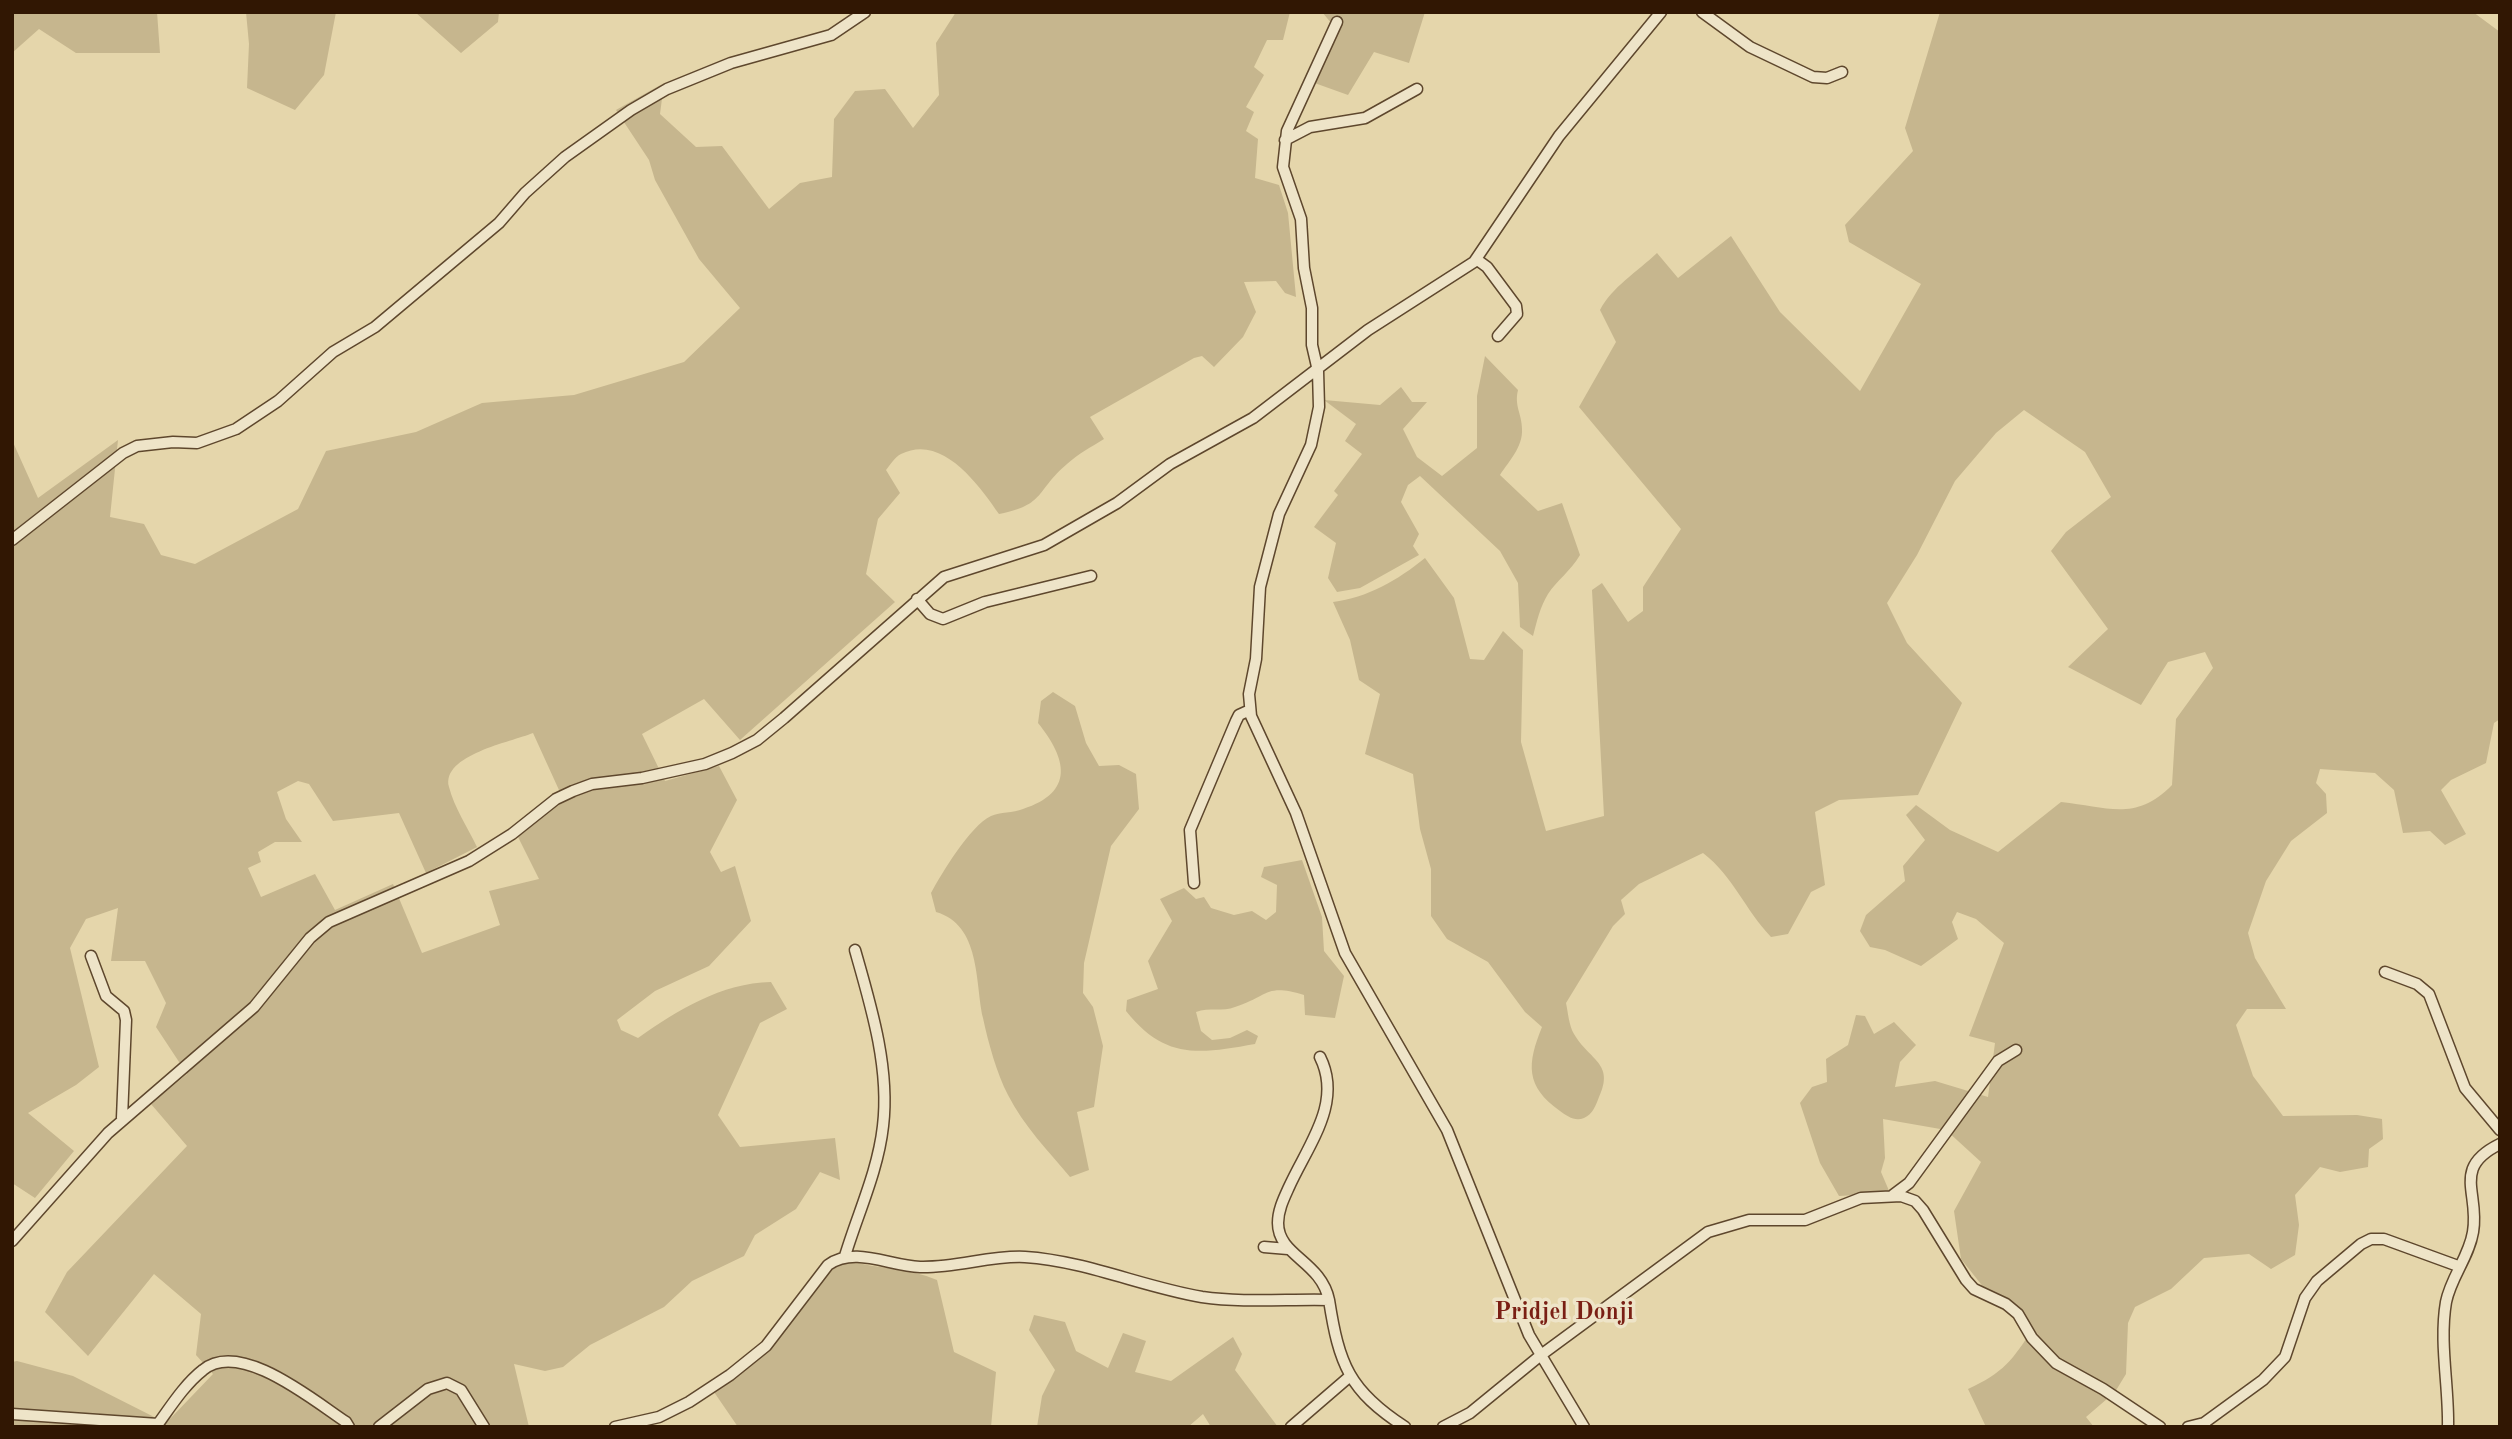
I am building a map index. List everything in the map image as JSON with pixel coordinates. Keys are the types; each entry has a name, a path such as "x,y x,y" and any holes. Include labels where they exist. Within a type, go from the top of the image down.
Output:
{"street":[{"path":"12,540 123,453 137,446 173,442 197,443 236,429 278,401 325,358 375,327 499,223 525,193 565,157 631,110 667,89 731,63 831,35 865,12"},
{"path":"12,1241 80,1161 122,1118 254,1007 310,939 329,922 469,861 512,834 556,799 573,791 592,784 642,778 705,764 745,747 784,718 944,577 1044,545 1117,503 1170,464 1253,418 1318,371 1368,330 1460,274 1476,259 1559,136 1661,12"},
{"path":"1702,12 1750,47 1813,77 1827,78 1842,72"},
{"path":"1337,22 1285,140 1284,174 1301,219 1304,268 1312,308 1312,345 1318,371 1317,428 1279,514 1260,587 1256,659 1249,694 1250,710 1296,813 1339,939 1447,1130 1529,1335 1584,1427"},
{"path":"1285,140 1310,127 1365,118 1417,89"},
{"path":"1476,259 1487,267 1516,306 1517,314 1497,336"},
{"path":"917,599 930,614 943,619 985,602 1091,576"},
{"path":"1194,883 1190,830 1239,715 1250,710"},
{"path":"845,1256 874,1169 883,1126 885,1088 868,995 855,950"},
{"path":"91,956 106,996 124,1011 126,1020 122,1118"},
{"path":"2385,972 2417,984 2429,994 2465,1088 2500,1130"},
{"path":"1893,1195 1914,1176 1998,1061 2016,1050"},
{"path":"1320,1057 1329,1080 1329,1100 1279,1212 1279,1231 1288,1249 1316,1271 1325,1284 1338,1346 1349,1377 1365,1395 1405,1427"},
{"path":"2448,1427 2445,1312 2458,1266 2470,1245 2474,1229 2470,1188 2472,1169 2481,1155 2500,1144"},
{"path":"1443,1427 1479,1407 1541,1355 1708,1232 1749,1220 1805,1220 1850,1200 1893,1195 1914,1201 1923,1210 1966,1280 1974,1289 2006,1304 2018,1314 2044,1353 2160,1427"},
{"path":"2188,1427 2204,1423 2263,1380 2285,1357 2305,1298 2317,1281 2361,1244 2371,1239 2384,1239 2458,1266"},
{"path":"1264,1247 1288,1249"},
{"path":"615,1427 659,1417 689,1402 730,1375 766,1346 828,1265 845,1256 918,1267 951,1267 1027,1257 1108,1273 1201,1297 1329,1300"},
{"path":"12,1414 158,1424 202,1370 215,1362 229,1361 250,1364 268,1372 346,1422 349,1427"},
{"path":"1291,1427 1349,1377"},
{"path":"379,1427 428,1389 447,1383 461,1390 484,1427"}],"shaded area":[{"path":"12,12 157,12 160,53 76,53 39,29 12,53"},
{"path":"246,12 336,12 324,75 295,110 247,88 249,44"},
{"path":"415,12 499,12 498,22 461,53"},
{"path":"956,12 1290,12 1283,40 1267,40 1254,67 1264,75 1246,107 1254,112 1246,131 1258,139 1255,178 1279,185 1288,213 1296,297 1285,293 1276,281 1244,282 1256,312 1243,337 1214,367 1202,356 1194,358 1090,417 1104,439 1071,460 1033,501 1025,506 999,514 970,477 945,456 931,450 916,449 899,455 886,470 900,493 878,519 866,574 895,602 740,740 704,699 642,734 665,781 719,766 737,800 710,852 721,872 735,866 751,921 709,966 655,991 617,1020 621,1030 638,1038 684,1008 717,993 735,987 771,982 787,1009 760,1023 718,1115 740,1147 835,1138 840,1180 820,1172 796,1209 755,1235 744,1256 692,1281 664,1307 590,1345 563,1367 545,1371 514,1364 529,1427 12,1427 12,1362 73,1376 166,1423 213,1374 196,1355 201,1314 154,1274 88,1356 45,1312 67,1272 187,1146 151,1104 187,1074 156,1027 166,1003 145,961 111,961 118,908 86,919 70,948 99,1067 76,1085 28,1113 74,1151 35,1198 12,1183 12,440 38,498 118,440 110,517 144,524 161,555 195,564 298,509 326,451 416,432 482,403 574,395 684,362 740,308 699,259 655,180 649,160 616,110 664,83 660,114 696,147 722,146 769,209 800,183 832,177 834,119 855,91 885,89 913,128 939,95 936,43","holes":["533,733 564,801 518,837 539,879 489,891 500,925 422,953 393,884 335,910 315,874 261,897 248,868 261,862 258,852 275,842 302,842 286,819 277,792 298,781 309,784 333,821 399,813 426,873 477,847 449,787 449,776 466,758"]},
{"path":"1322,12 1425,12 1409,63 1374,52 1348,95 1309,81 1332,24"},
{"path":"1940,12 2473,12 2500,32 2500,719 2494,723 2486,763 2451,780 2441,790 2466,834 2445,845 2430,831 2403,833 2394,790 2375,773 2320,769 2316,783 2326,794 2327,813 2291,841 2266,881 2248,933 2255,958 2286,1009 2247,1009 2236,1025 2253,1076 2283,1116 2357,1115 2382,1119 2383,1139 2369,1149 2368,1167 2340,1172 2320,1167 2295,1195 2299,1225 2295,1255 2271,1269 2249,1254 2204,1258 2171,1289 2135,1307 2128,1323 2126,1374 2115,1392 2086,1417 2094,1427 1986,1427 1968,1389 1999,1371 2033,1328 2000,1308 1961,1259 1954,1211 1981,1162 1946,1130 1883,1119 1885,1158 1881,1172 1890,1193 1839,1196 1820,1163 1800,1103 1812,1087 1827,1082 1826,1059 1848,1045 1856,1015 1865,1016 1874,1034 1894,1022 1916,1045 1900,1062 1895,1087 1935,1081 1988,1097 1995,1043 1969,1036 2004,943 1976,919 1957,912 1952,922 1958,939 1921,966 1885,950 1870,947 1860,931 1866,915 1905,881 1903,866 1925,840 1906,815 1916,805 1950,830 1998,852 2061,802 2107,809 2133,808 2159,797 2172,785 2176,719 2213,668 2205,652 2168,662 2141,705 2068,667 2108,629 2051,551 2066,532 2111,497 2085,452 2024,410 1996,433 1955,481 1917,555 1887,603 1907,643 1962,703 1918,795 1839,800 1815,812 1825,885 1811,892 1788,934 1771,937 1723,872 1703,853 1639,884 1621,900 1625,914 1613,926 1566,1003 1572,1031 1598,1062 1604,1076 1594,1109 1581,1119 1571,1118 1560,1111 1540,1093 1535,1083 1532,1063 1542,1027 1525,1012 1488,962 1447,939 1431,916 1431,869 1420,829 1413,774 1365,754 1380,694 1359,680 1350,640 1333,602 1358,597 1382,587 1425,558 1454,598 1470,659 1484,660 1503,631 1523,650 1521,742 1546,831 1604,816 1592,590 1602,583 1628,622 1643,611 1643,587 1681,529 1579,407 1616,342 1600,310 1618,287 1657,253 1678,278 1731,236 1780,312 1860,391 1921,284 1849,242 1845,225 1913,151 1905,128"},
{"path":"1485,356 1518,390 1522,436 1515,454 1500,475 1538,511 1562,503 1580,555 1548,594 1533,636 1520,627 1518,583 1500,551 1420,476 1408,485 1401,502 1419,534 1413,546 1419,555 1360,588 1337,592 1328,578 1336,543 1314,527 1338,495 1334,491 1362,454 1345,441 1356,424 1324,400 1380,405 1401,387 1412,402 1427,402 1403,429 1417,457 1442,476 1477,448 1477,396"},
{"path":"1053,692 1075,706 1086,743 1099,766 1119,765 1136,774 1139,809 1111,846 1084,963 1083,993 1093,1007 1103,1046 1094,1107 1077,1112 1089,1170 1070,1177 1029,1128 1008,1095 987,1037 969,942 951,919 936,912 931,893 957,851 983,821 991,816 1040,802 1058,784 1060,762 1048,736 1038,723 1041,701"},
{"path":"1302,860 1322,917 1324,951 1344,976 1335,1018 1305,1015 1304,995 1282,990 1268,992 1230,1008 1196,1012 1201,1031 1212,1040 1230,1038 1247,1030 1258,1036 1255,1044 1217,1050 1184,1050 1169,1046 1140,1027 1126,1011 1127,1000 1158,989 1148,961 1172,921 1160,899 1184,888 1196,899 1204,897 1211,908 1234,915 1252,911 1266,920 1276,912 1277,885 1261,877 1264,867"},
{"path":"849,1261 916,1273 937,1280 954,1352 996,1372 991,1427 738,1427 714,1392 771,1348 828,1272"},
{"path":"1034,1315 1065,1322 1076,1351 1108,1368 1123,1333 1146,1341 1135,1372 1171,1381 1233,1337 1242,1354 1235,1370 1278,1427 1211,1427 1203,1414 1188,1427 1037,1427 1042,1396 1055,1370 1029,1330"}],"district":[{"name":"Pridjel Donji","path":"1564,1313"}]}
